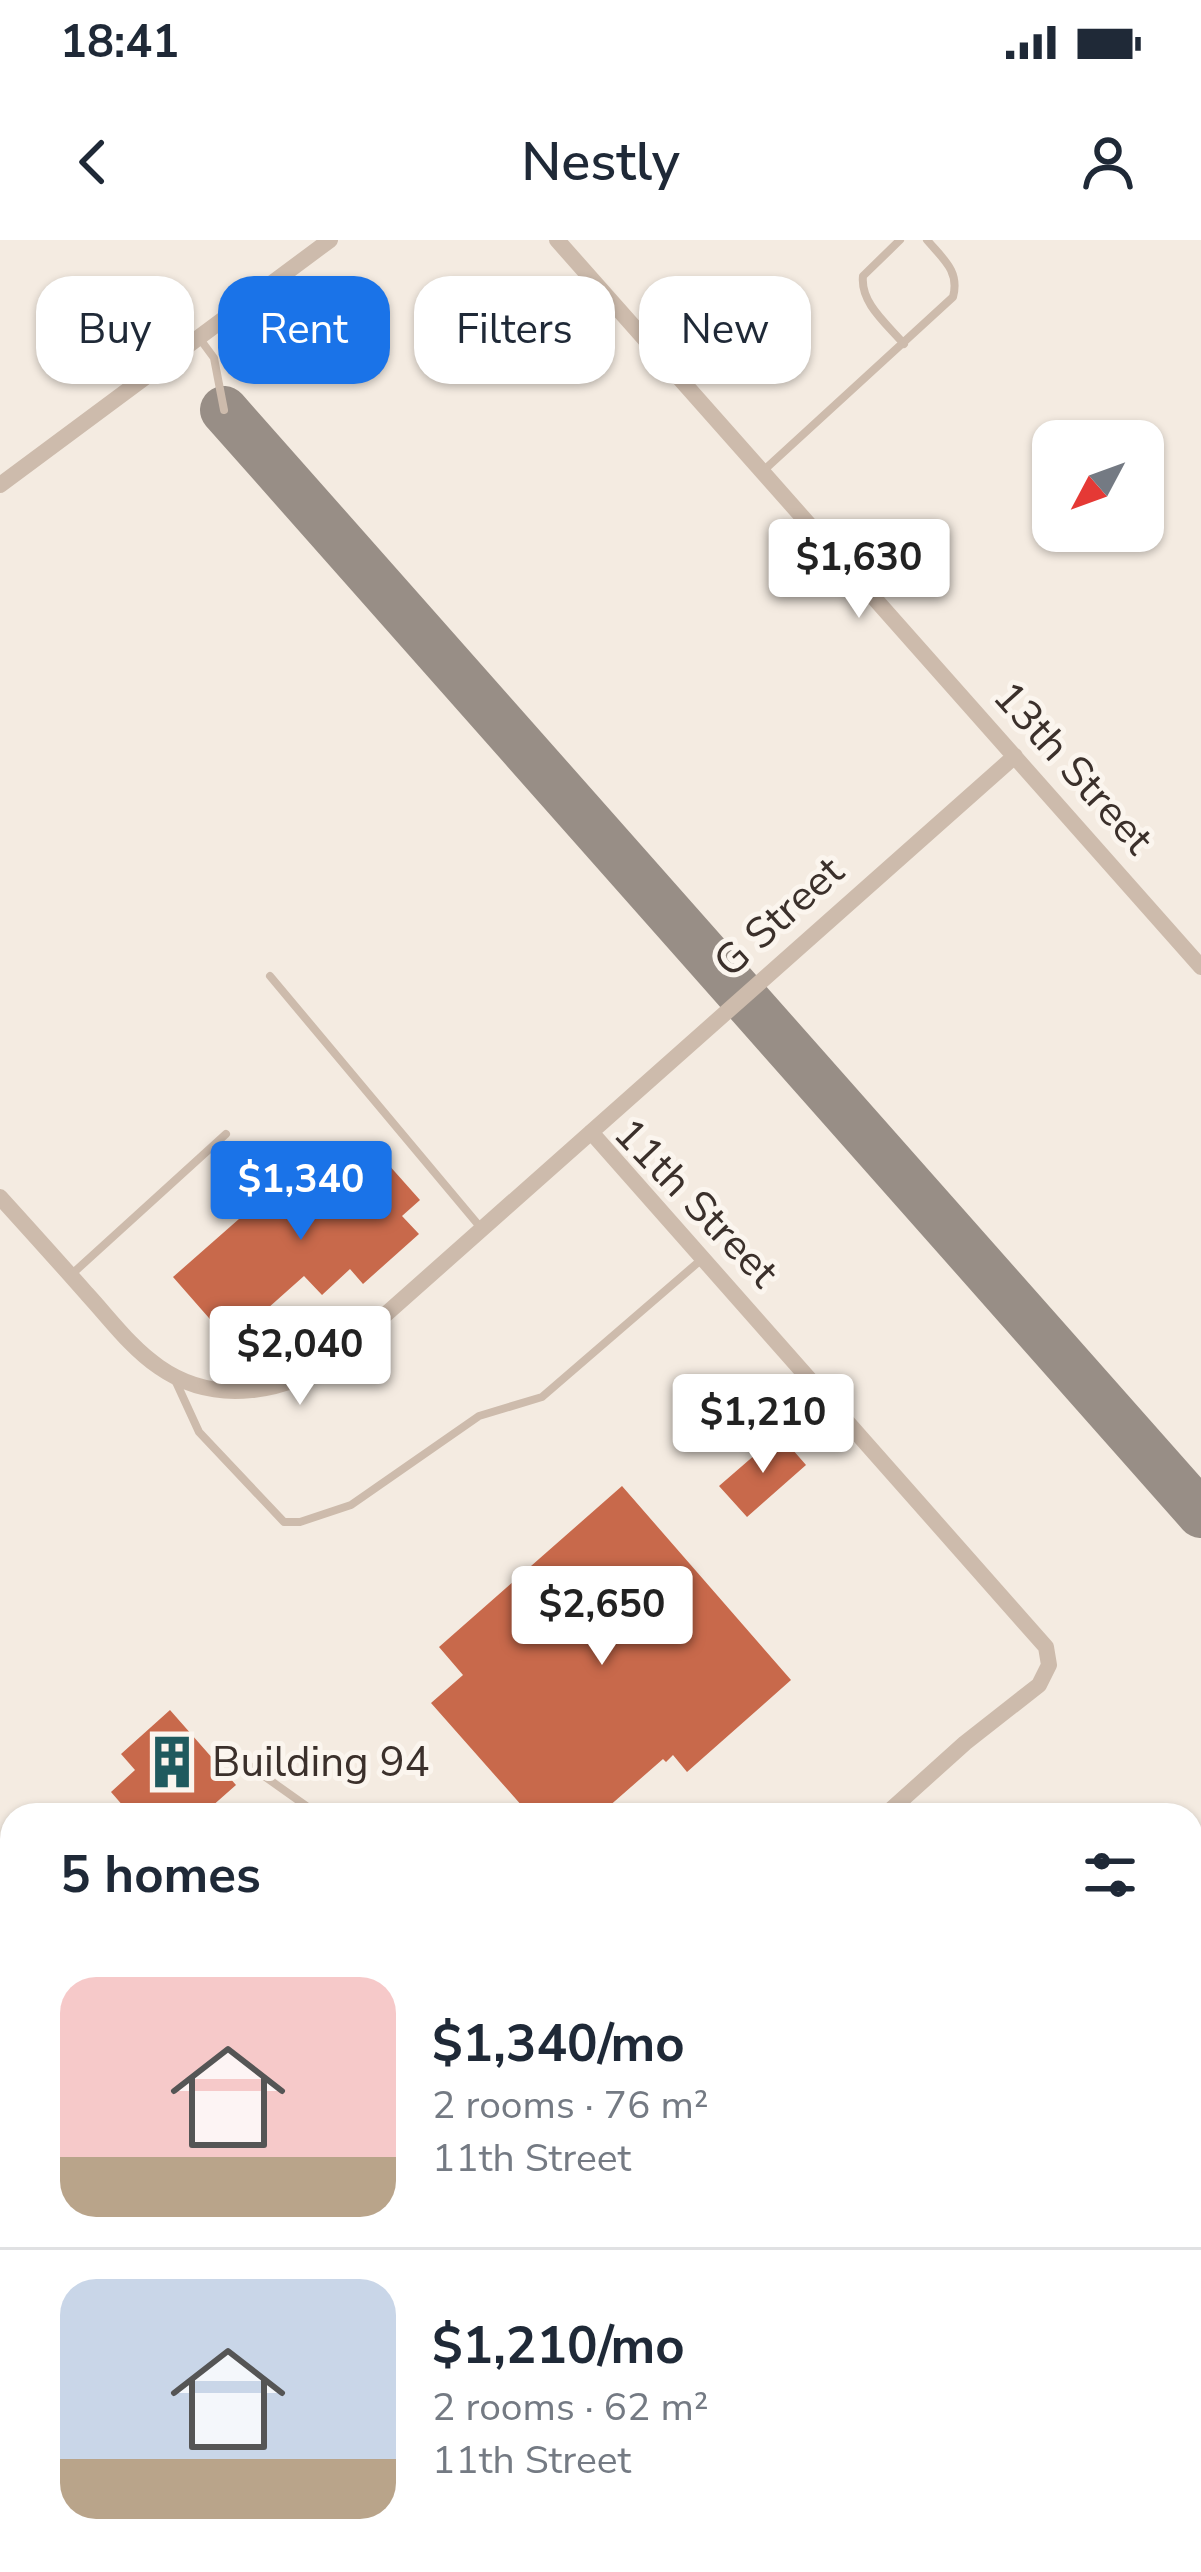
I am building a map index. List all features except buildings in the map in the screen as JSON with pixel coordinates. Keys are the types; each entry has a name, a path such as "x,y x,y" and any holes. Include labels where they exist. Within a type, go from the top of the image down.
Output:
{"street":[{"path":"0,485 330,240"},
{"name":"13th Street","path":"557,240 1201,967"},
{"name":"G Street","path":"591,1132 1015,757"},
{"name":"11th Street","path":"0,1197 143,1355 174,1376 210,1388 250,1391 310,1374 340,1354 591,1132 1040,1638 1049,1656 1048,1673 1039,1685 898,1803"}],"lane":[{"path":"900,240 863,276 862,288 868,302 904,344"},
{"path":"762,472 945,307 956,283 953,271 927,240"},
{"path":"199,337 214,358 224,410"},
{"path":"270,976 482,1229"},
{"path":"70,1275 226,1134"},
{"path":"174,1376 200,1432 284,1522 301,1522 351,1505 479,1416 542,1397 703,1258"},
{"path":"233,1754 302,1803"}],"taxiway":[{"path":"224,410 1201,1514"}],"place":[{"name":"Building 94","path":"172,1762"}]}
